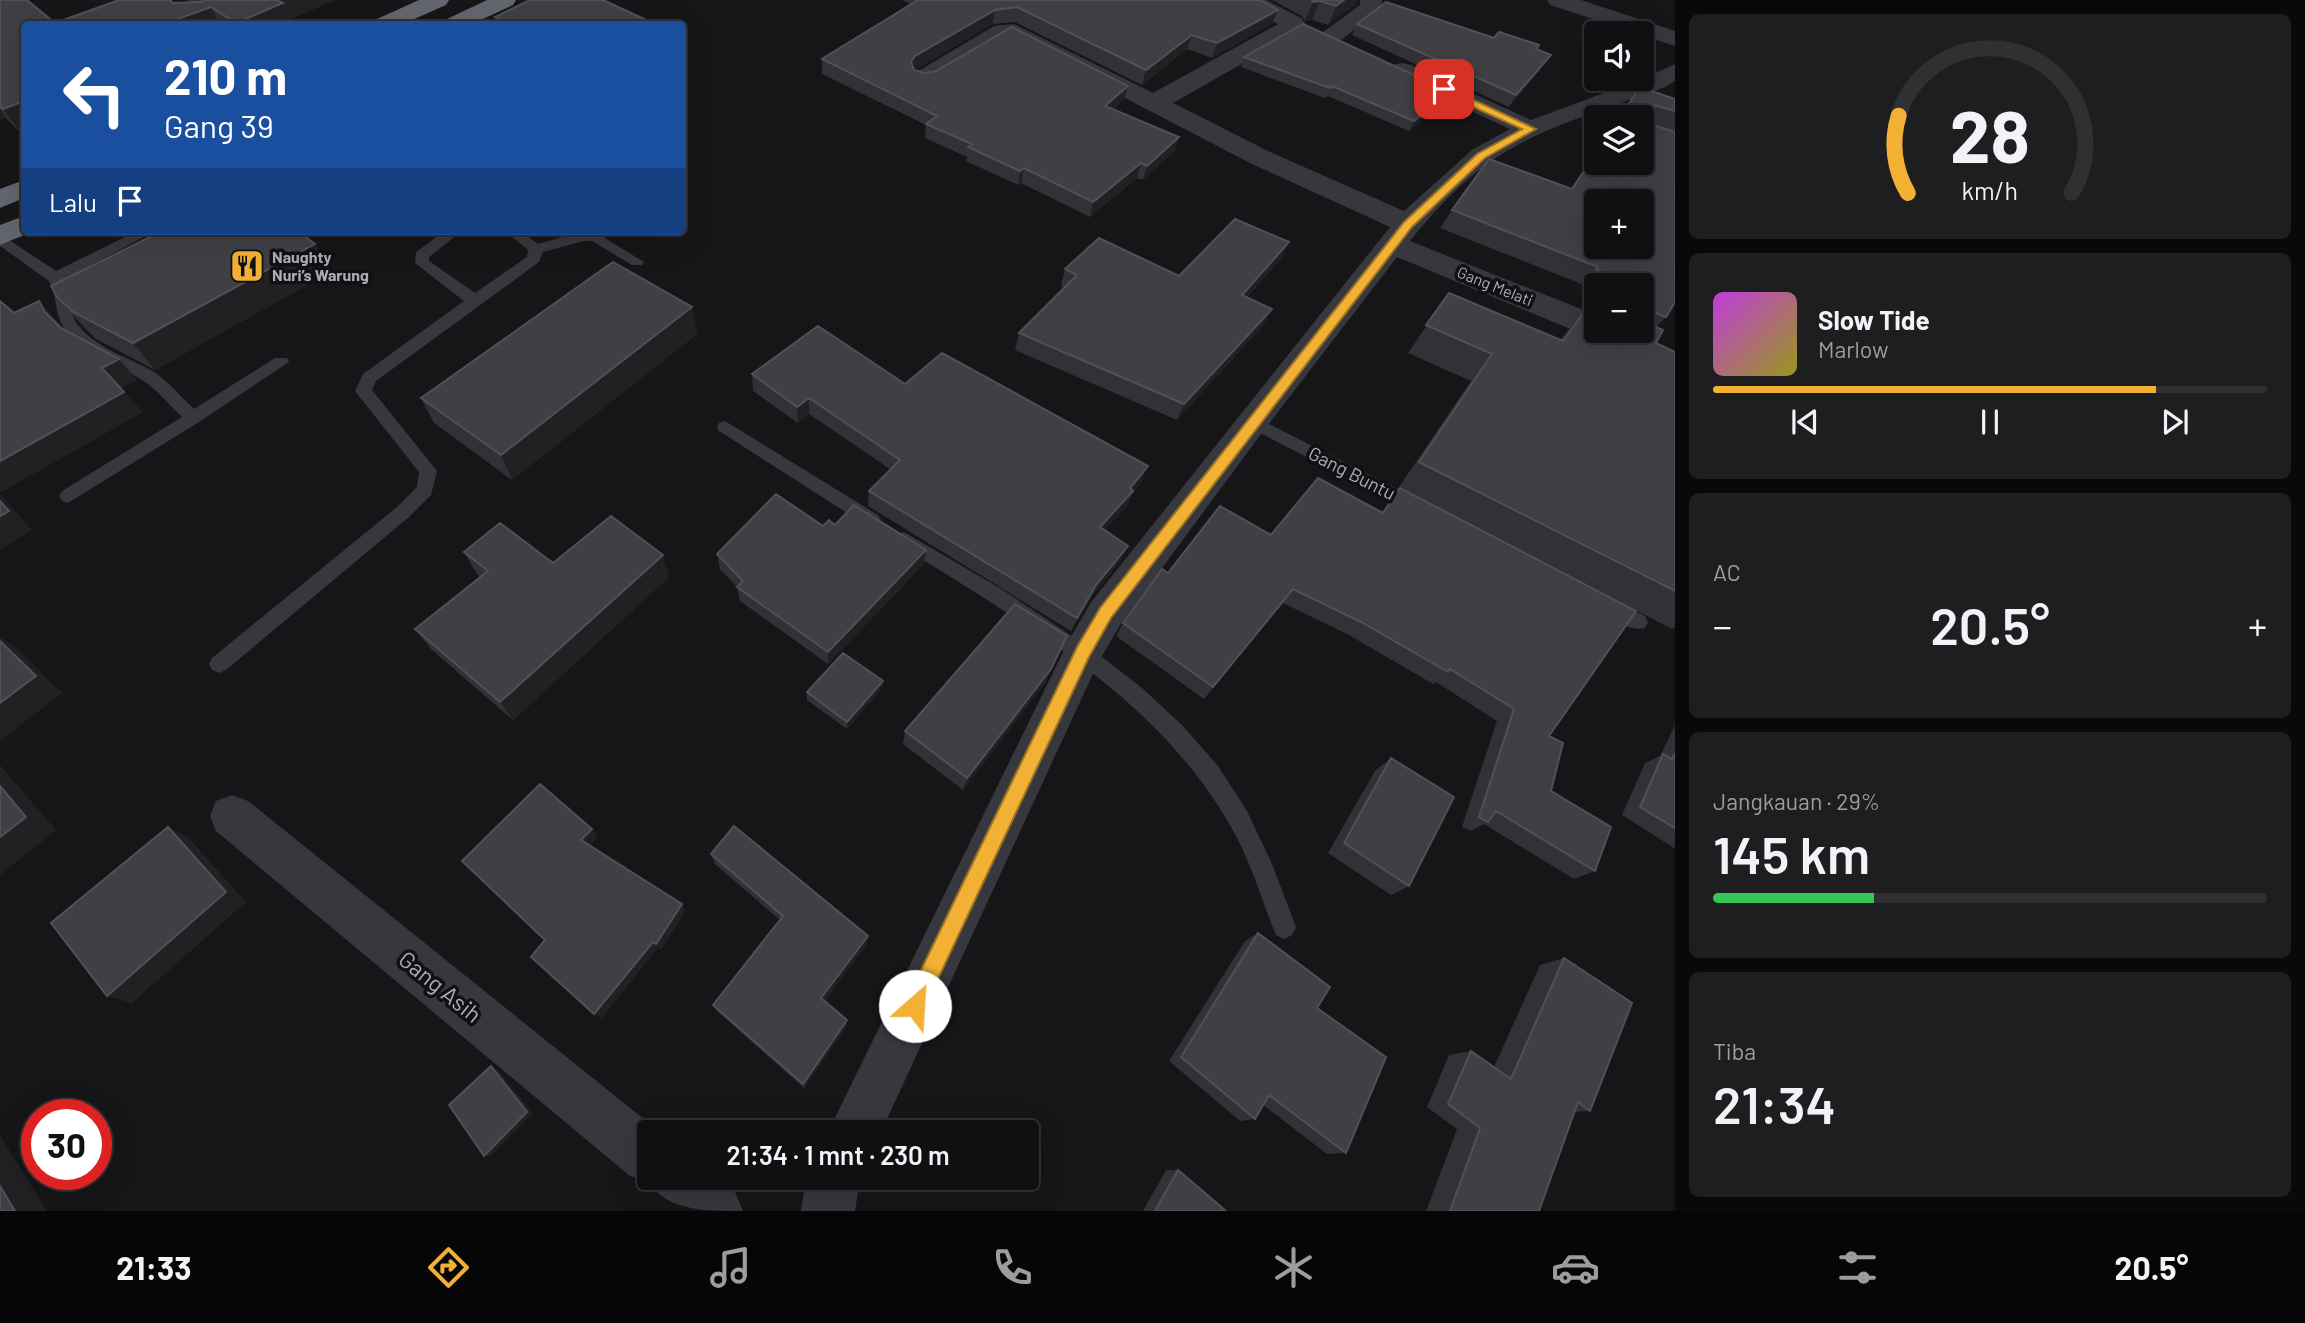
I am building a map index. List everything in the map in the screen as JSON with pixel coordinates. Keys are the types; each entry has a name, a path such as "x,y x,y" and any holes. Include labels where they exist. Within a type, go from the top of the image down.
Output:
{"highway":[{"path":"392,21 438,0"},
{"path":"454,0 478,13"},
{"path":"462,21 505,0"},
{"path":"0,198 21,189"},
{"path":"0,237 21,226"}],"street":[{"path":"1155,102 1293,23 1249,0"},
{"path":"1356,49 1321,33 1371,7 1371,0"},
{"path":"1558,0 1675,40"},
{"name":"Gang Melati","path":"924,78 1002,31 1014,31 1155,102 1401,234 1584,321"},
{"path":"1381,60 1530,129"},
{"path":"1611,105 1669,80"},
{"path":"860,1120 1083,652 1106,613 1401,234 1481,156 1530,129 1584,116"},
{"name":"Gang Asih","path":"232,816 637,1147"},
{"path":"690,1190 716,1211"},
{"path":"828,1211 831,1190"}],"lane":[{"path":"55,278 140,235"},
{"path":"449,235 421,255 422,263 475,301"},
{"path":"517,235 536,249"},
{"path":"536,249 584,236 595,237 637,261"},
{"path":"0,237 55,278 61,289 63,312 72,329 91,346 150,377 193,418"},
{"path":"219,664 403,512 425,490 428,471 363,391 369,378 391,360 534,259 536,249"},
{"path":"68,496 281,362"},
{"path":"1250,426 1427,518"},
{"path":"724,427 1083,652 1167,725 1201,764 1238,817 1262,865 1284,927"},
{"path":"1594,605 1635,626"}],"building":[{"path":"0,0 27,0 53,21 21,21 21,102 3,109 0,106"},
{"path":"119,0 170,0 173,3 202,0 277,0 283,3 241,21 233,21 211,7 172,21 61,21"},
{"path":"530,0 603,0 648,21 503,21 495,17"},
{"path":"918,0 1260,0 1278,10 1217,43 1192,35 1146,70 1017,7 995,10 915,56 911,62 914,70 925,73 936,71 1012,27 1128,86 1105,106 1179,137 1147,166 1141,163 1093,202 1024,168 1020,171 968,147 972,144 926,124 937,116 822,59"},
{"path":"1312,0 1344,0 1336,6"},
{"path":"1386,2 1494,38 1499,32 1539,45 1536,49 1551,55 1516,95 1357,24"},
{"path":"1303,24 1449,91 1414,121 1332,86 1330,88 1244,57"},
{"path":"1637,91 1652,91 1675,99 1675,111 1654,105 1628,105"},
{"path":"1654,125 1675,132 1675,302 1666,317 1654,312 1654,273 1604,273 1596,270 1598,267 1452,210 1489,159 1572,189 1584,171 1584,175 1654,175"},
{"path":"1235,219 1289,242 1242,295 1272,309 1184,404 1019,333 1077,275 1065,269 1099,238 1179,276"},
{"path":"154,235 303,235 315,244 133,343 73,312 57,297 51,286"},
{"path":"613,262 692,307 501,455 421,398"},
{"path":"1449,293 1563,341 1584,312 1584,343 1654,343 1654,326 1663,330 1656,343 1675,352 1675,591 1419,462 1492,354 1426,325"},
{"path":"0,301 14,313 39,301 45,312 61,328 119,359 102,368 124,392 0,461"},
{"path":"818,326 905,384 942,353 1148,466 1130,488 1133,491 1100,527 1128,546 1096,585 1077,618 869,491 900,460 809,398 797,407 752,374"},
{"path":"1318,478 1383,513 1400,488 1636,611 1549,736 1563,743 1551,791 1611,827 1595,871 1496,811 1488,822 1479,817 1514,709 1450,669 1448,672 1361,622 1293,589 1213,687 1123,623 1162,569 1168,573 1220,506 1271,535"},
{"path":"776,494 823,526 829,520 835,525 854,505 926,550 828,652 737,587 743,581 717,554"},
{"path":"0,501 9,511 0,516"},
{"path":"611,516 663,555 500,702 415,629 488,571 464,552 500,523 553,563"},
{"path":"1015,604 1067,636 1051,669 967,778 905,731"},
{"path":"0,641 36,676 0,703"},
{"path":"843,653 883,681 847,722 807,692"},
{"path":"1675,753 1675,828 1640,807 1663,754 1672,759"},
{"path":"1391,758 1454,797 1409,886 1344,843"},
{"path":"540,784 592,829 581,840 682,904 656,944 653,942 594,1014 531,957 545,940 462,861"},
{"path":"0,786 26,817 0,837"},
{"path":"734,826 868,936 821,998 847,1020 803,1084 713,1005 783,916 711,854"},
{"path":"168,827 226,892 107,996 51,923"},
{"path":"1258,933 1330,987 1317,1008 1386,1057 1346,1153 1269,1095 1255,1119 1181,1057"},
{"path":"1564,958 1632,1003 1590,1111 1578,1102 1539,1211 1450,1211 1480,1128 1448,1104 1471,1051 1511,1079"},
{"path":"491,1066 527,1112 484,1156 449,1105"},
{"path":"1178,1170 1226,1211 1155,1211"},
{"path":"0,1186 15,1211 0,1211"}],"place":[{"name":"Naughty Nuri’s Warung","path":"247,266"}],"route":[{"path":"915,1006 1083,652 1106,613 1408,224 1481,156 1530,129 1444,89"}]}
